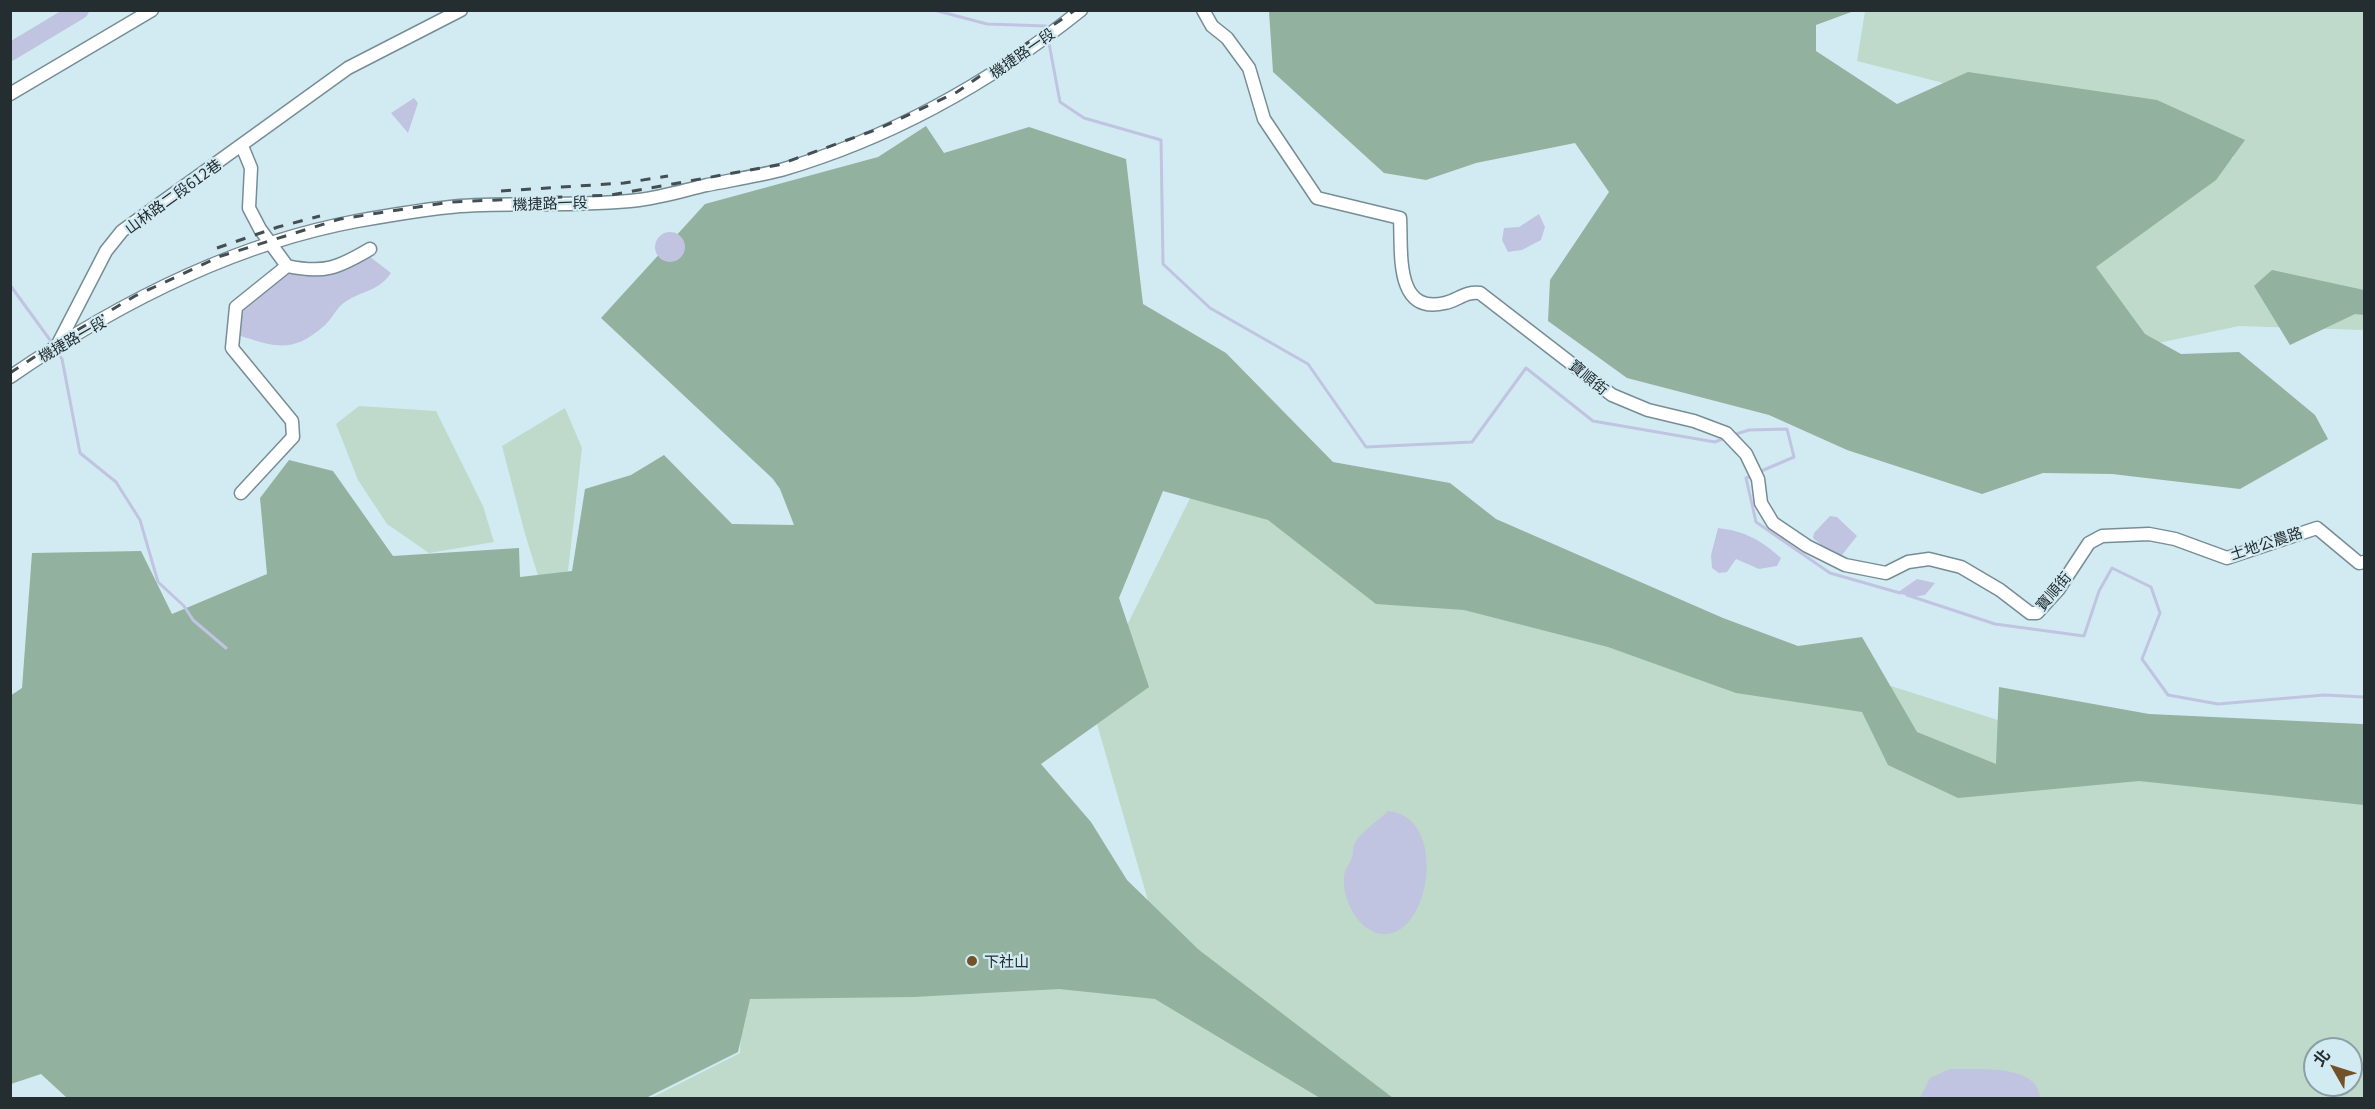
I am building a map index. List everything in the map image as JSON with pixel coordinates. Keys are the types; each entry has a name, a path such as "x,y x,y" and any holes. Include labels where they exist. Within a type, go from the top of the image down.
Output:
{"street":[{"path":"10,94 152,10"},
{"name":"山林路二段612巷","path":"55,348 106,251 122,231 348,68 461,10"},
{"name":"機捷路一段","path":"10,377 55,348 162,290 218,263 271,244 355,222 447,208 640,200 781,170 891,130 972,88 1042,41 1081,10"},
{"name":"寶順街","path":"1203,10 1212,26 1227,38 1249,68 1264,119 1317,198 1400,218 1404,281 1412,297 1423,305 1446,303 1470,292 1480,293 1612,395 1648,410 1694,421 1726,433 1746,454 1758,479 1761,503 1773,523 1807,546 1845,565 1886,573 1908,562 1929,559 1961,567 2000,590 2030,613 2037,613 2058,590 2089,543"},
{"path":"242,146 251,168 249,208 287,266 312,271 341,266 370,249"},
{"path":"242,493 293,437 292,421 232,348 236,307 287,266"},
{"name":"土地公農路","path":"2089,543 2102,536 2149,534 2175,539 2227,558 2316,528 2359,563 2364,562"}],"green space":[{"path":"1269,11 1854,11 1816,25 1816,51 1897,104 1968,72 2157,100 2245,140 2216,180 2096,267 2145,334 2181,354 2239,352 2315,415 2328,439 2240,489 2112,474 2043,473 1982,494 1847,450 1769,415 1627,378 1548,321 1550,280 1609,192 1575,143 1476,163 1426,180 1384,173 1273,72"},
{"path":"1865,11 2364,11 2364,330 2239,326 2130,349 2076,275 2234,157 1857,61"},
{"path":"926,126 944,153 1029,127 1126,159 1143,304 1226,353 1333,462 1450,483 1496,519 1723,618 1798,646 1862,637 1917,732 1996,764 1999,687 2149,714 2362,724 2364,725 2364,805 2139,781 1958,798 1888,765 1862,712 1736,693 1608,647 1464,610 1376,604 1268,520 1163,491 1119,598 1149,687 1041,764 1091,822 1127,880 1199,950 1393,1098 1320,1098 1155,999 1059,989 914,997 750,999 738,1052 646,1098 67,1098 41,1074 11,1084 10,696 22,688 32,553 141,551 172,614 267,574 260,498 289,460 333,471 393,556 519,548 520,577 572,571 585,489 631,475 664,455 732,524 794,525 780,489 773,479 601,318 705,204 878,157"},
{"path":"2272,270 2364,290 2364,315 2355,314 2290,345 2254,286"},
{"path":"359,406 436,411 483,506 494,542 429,553 387,524 358,480 336,424"},
{"path":"565,408 582,448 568,571 540,582 502,446"},
{"path":"1205,468 2130,762 2364,762 2364,1098 1378,1098 1160,942 1090,700"},
{"path":"1161,965 1356,1098 651,1098 740,1053 744,974"}],"water":[{"path":"414,98 418,103 408,133 391,113"},
{"path":"1539,214 1545,227 1541,240 1522,250 1508,252 1502,240 1504,228 1519,227"},
{"path":"670,232 676,233 684,241 684,253 676,261 670,262 664,261 656,253 655,247 656,241 664,233"},
{"path":"369,256 391,273 381,284 342,304 327,323 313,335 302,341 283,346 263,343 238,335 244,308 288,273 312,276 331,274 348,268"},
{"path":"1830,516 1837,517 1857,536 1842,555 1834,555 1813,538 1814,533"},
{"path":"1718,528 1745,534 1767,546 1781,558 1777,566 1759,569 1736,559 1727,572 1719,573 1712,568 1711,555"},
{"path":"1917,579 1935,583 1925,595 1913,597 1897,593"},
{"path":"1388,811 1407,818 1419,832 1425,851 1427,873 1423,895 1414,914 1402,928 1387,934 1377,933 1361,923 1346,896 1344,878 1355,843"},
{"path":"1950,1069 1989,1069 2018,1074 2029,1079 2037,1087 2040,1098 1920,1098 1930,1078"}],"waterway":[{"path":"10,52 80,10"},
{"path":"934,10 987,24 1046,26 1047,32"},
{"path":"1048,38 1060,102 1084,118 1161,140 1163,264 1210,308 1308,364 1366,447 1472,442 1526,368 1593,421 1715,442 1727,437"},
{"path":"10,285 53,344"},
{"path":"56,349 62,359 80,453 116,482 140,520 158,582 184,606 193,620 226,648"},
{"path":"1733,435 1749,430 1787,429 1794,457 1759,472"},
{"path":"1753,475 1746,478 1756,522 1830,573 1900,593"},
{"path":"1907,595 1995,624 2084,636 2099,591 2112,568 2151,587 2160,613 2142,659 2168,695 2218,704 2324,695 2364,697"}],"railway":[{"path":"10,373 135,296 221,256 340,219 450,202 611,195 778,165 878,129 957,92 1075,10"},
{"path":"501,191 624,183 668,176"},
{"path":"217,248 278,227 320,216"}],"place":[{"name":"下社山","path":"972,961"}]}
